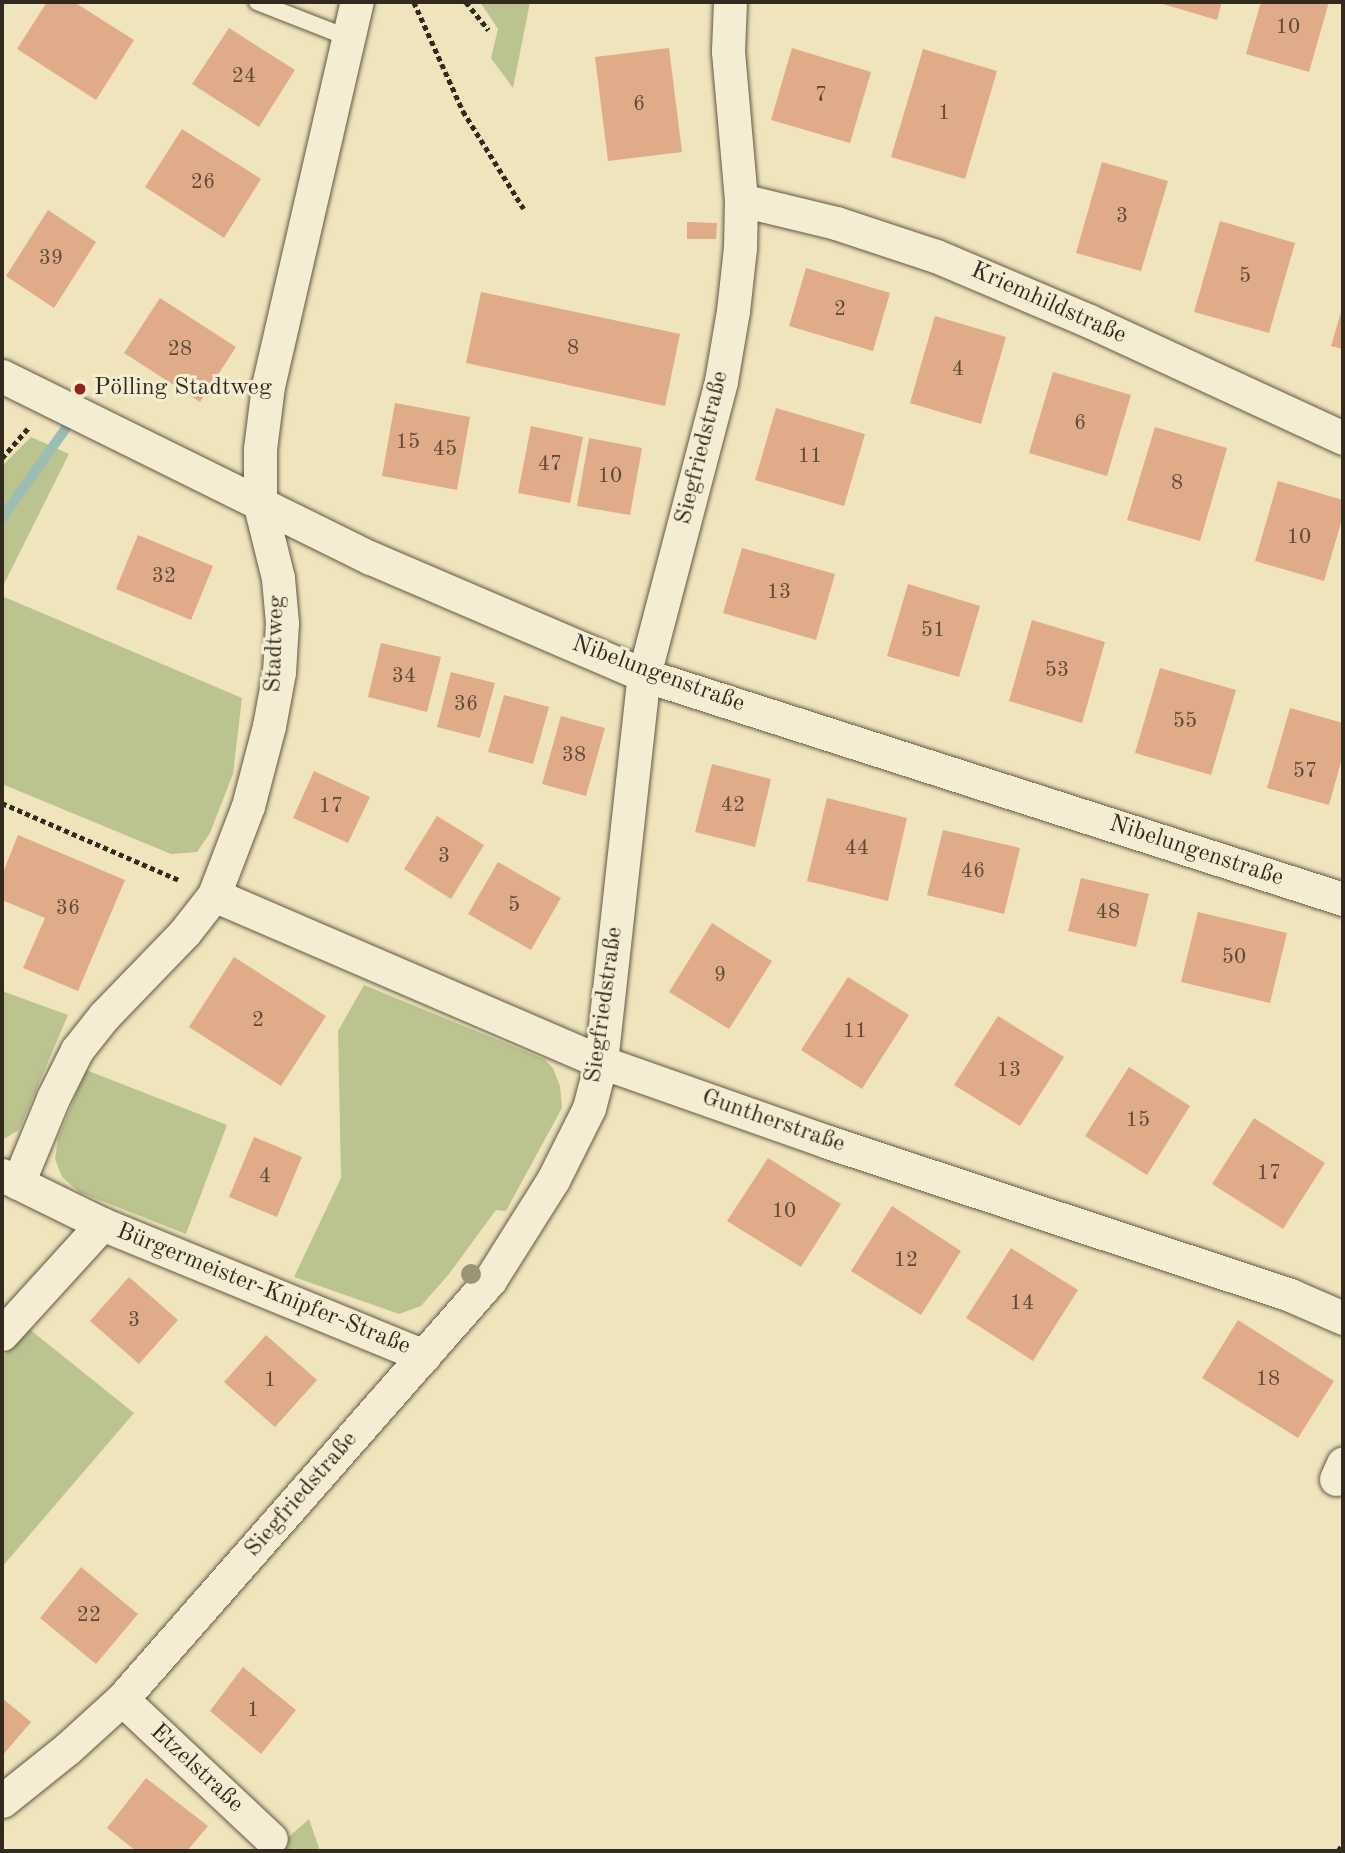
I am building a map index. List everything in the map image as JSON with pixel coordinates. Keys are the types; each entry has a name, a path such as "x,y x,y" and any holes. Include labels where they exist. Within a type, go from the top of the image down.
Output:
{"street":[{"name":"Stadtweg","path":"10,1179 77,1050 104,1016 185,932 214,895 248,806 269,726 279,672 282,623 278,578 260,505 260,449 268,386 357,2"},
{"name":"Siegfriedstraße","path":"2,1801 67,1749 122,1699 489,1280 553,1180 589,1108 601,1062 644,675 721,380 740,248 741,200 728,51 730,2"},
{"name":"Kriemhildstraße","path":"741,200 835,223 936,256 1089,321 1343,438"},
{"name":"Nibelungenstraße","path":"2,376 371,558 644,675 1343,899"},
{"name":"Guntherstraße","path":"214,895 601,1062 828,1142 1290,1295 1343,1318"},
{"name":"Bürgermeister-Knipfer-Straße","path":"10,1179 102,1224 424,1356"},
{"name":"Bürgermeister-Knipfer-Straße","path":"2,1334 102,1224"},
{"name":"Etzelstraße","path":"122,1699 271,1839"}],"lane":[{"path":"257,2 349,38"}],"path":[{"path":"414,2 463,111 524,209"},
{"path":"466,2 489,30"},
{"path":"2,803 214,895"},
{"path":"1338,1851 1343,1843"}],"green space":[{"path":"480,2 530,2 513,88 491,58 498,29"},
{"path":"31,437 69,454 2,588 2,466"},
{"path":"2,596 242,698 233,774 210,833 197,852 171,854 2,784"},
{"path":"364,985 544,1059 553,1068 560,1086 562,1108 506,1211 496,1210 449,1274 421,1306 399,1314 294,1277 341,1178 338,1031"},
{"path":"2,991 68,1015 19,1130 2,1140"},
{"path":"86,1070 227,1125 186,1234 79,1192 62,1177 55,1159 58,1139"},
{"path":"28,1328 134,1413 2,1567 2,1358"},
{"path":"309,1819 320,1851 272,1851 291,1835"}],"building":[{"path":"47,2 74,2 134,40 96,100 17,49"},
{"path":"1156,2 1222,2 1217,20"},
{"path":"1261,2 1329,2 1309,72 1246,54"},
{"path":"229,28 295,70 259,127 192,84"},
{"path":"669,48 682,152 608,161 595,57"},
{"path":"792,48 871,72 850,143 771,120"},
{"path":"923,49 997,71 965,179 891,157"},
{"path":"182,129 261,179 224,238 145,187"},
{"path":"1102,162 1168,181 1141,271 1076,253"},
{"path":"48,210 96,242 54,308 6,276"},
{"path":"1220,221 1295,243 1269,333 1194,312"},
{"path":"687,222 717,223 716,239 687,239"},
{"path":"806,268 890,293 873,351 789,326"},
{"path":"481,292 680,334 665,406 466,363"},
{"path":"160,298 236,347 200,402 124,353"},
{"path":"1343,305 1343,349 1331,346"},
{"path":"935,316 1006,337 981,424 910,403"},
{"path":"1053,372 1131,395 1107,476 1029,453"},
{"path":"395,403 470,417 457,490 382,476"},
{"path":"776,408 865,434 844,506 755,480"},
{"path":"531,426 583,437 570,503 518,493"},
{"path":"1155,427 1227,448 1200,541 1127,520"},
{"path":"589,438 642,448 630,515 577,506"},
{"path":"1278,481 1343,500 1343,516 1324,581 1255,561"},
{"path":"138,535 213,566 191,620 116,589"},
{"path":"742,548 835,574 816,640 723,613"},
{"path":"908,584 980,606 959,677 887,656"},
{"path":"1032,620 1105,642 1082,723 1009,701"},
{"path":"381,643 441,657 427,712 368,697"},
{"path":"1160,668 1236,690 1211,775 1135,753"},
{"path":"451,672 495,683 480,738 437,727"},
{"path":"504,695 549,707 533,764 488,752"},
{"path":"1290,708 1343,723 1343,755 1329,805 1267,788"},
{"path":"561,716 605,728 586,796 542,784"},
{"path":"712,764 771,779 755,847 695,832"},
{"path":"314,771 370,797 348,843 293,818"},
{"path":"827,798 907,818 888,901 807,881"},
{"path":"437,816 484,845 451,899 404,869"},
{"path":"943,830 1020,848 1004,914 927,895"},
{"path":"18,835 125,880 78,991 23,968 45,918 2,900 2,875"},
{"path":"498,862 561,898 531,950 468,914"},
{"path":"1081,878 1149,894 1136,947 1068,931"},
{"path":"1198,912 1287,933 1270,1003 1181,982"},
{"path":"712,923 772,961 729,1029 669,992"},
{"path":"234,957 326,1016 281,1086 189,1027"},
{"path":"848,977 909,1015 862,1089 801,1050"},
{"path":"998,1016 1064,1057 1020,1126 954,1085"},
{"path":"1129,1067 1190,1106 1147,1175 1085,1136"},
{"path":"1254,1118 1325,1163 1283,1229 1212,1184"},
{"path":"254,1137 302,1157 277,1217 229,1197"},
{"path":"768,1158 841,1204 801,1267 727,1221"},
{"path":"892,1206 961,1251 921,1315 851,1271"},
{"path":"1011,1248 1078,1290 1033,1361 966,1318"},
{"path":"129,1277 178,1320 139,1364 90,1321"},
{"path":"1238,1320 1334,1381 1298,1438 1202,1378"},
{"path":"266,1335 317,1380 275,1427 224,1382"},
{"path":"81,1567 138,1614 96,1664 40,1618"},
{"path":"243,1667 296,1710 261,1754 210,1711"},
{"path":"2,1698 31,1722 2,1756"},
{"path":"146,1778 208,1826 187,1851 136,1851 107,1828"}],"waterway":[{"path":"2,518 66,428"}],"place":[{"name":"Pölling Stadtweg","path":"80,389"}]}
